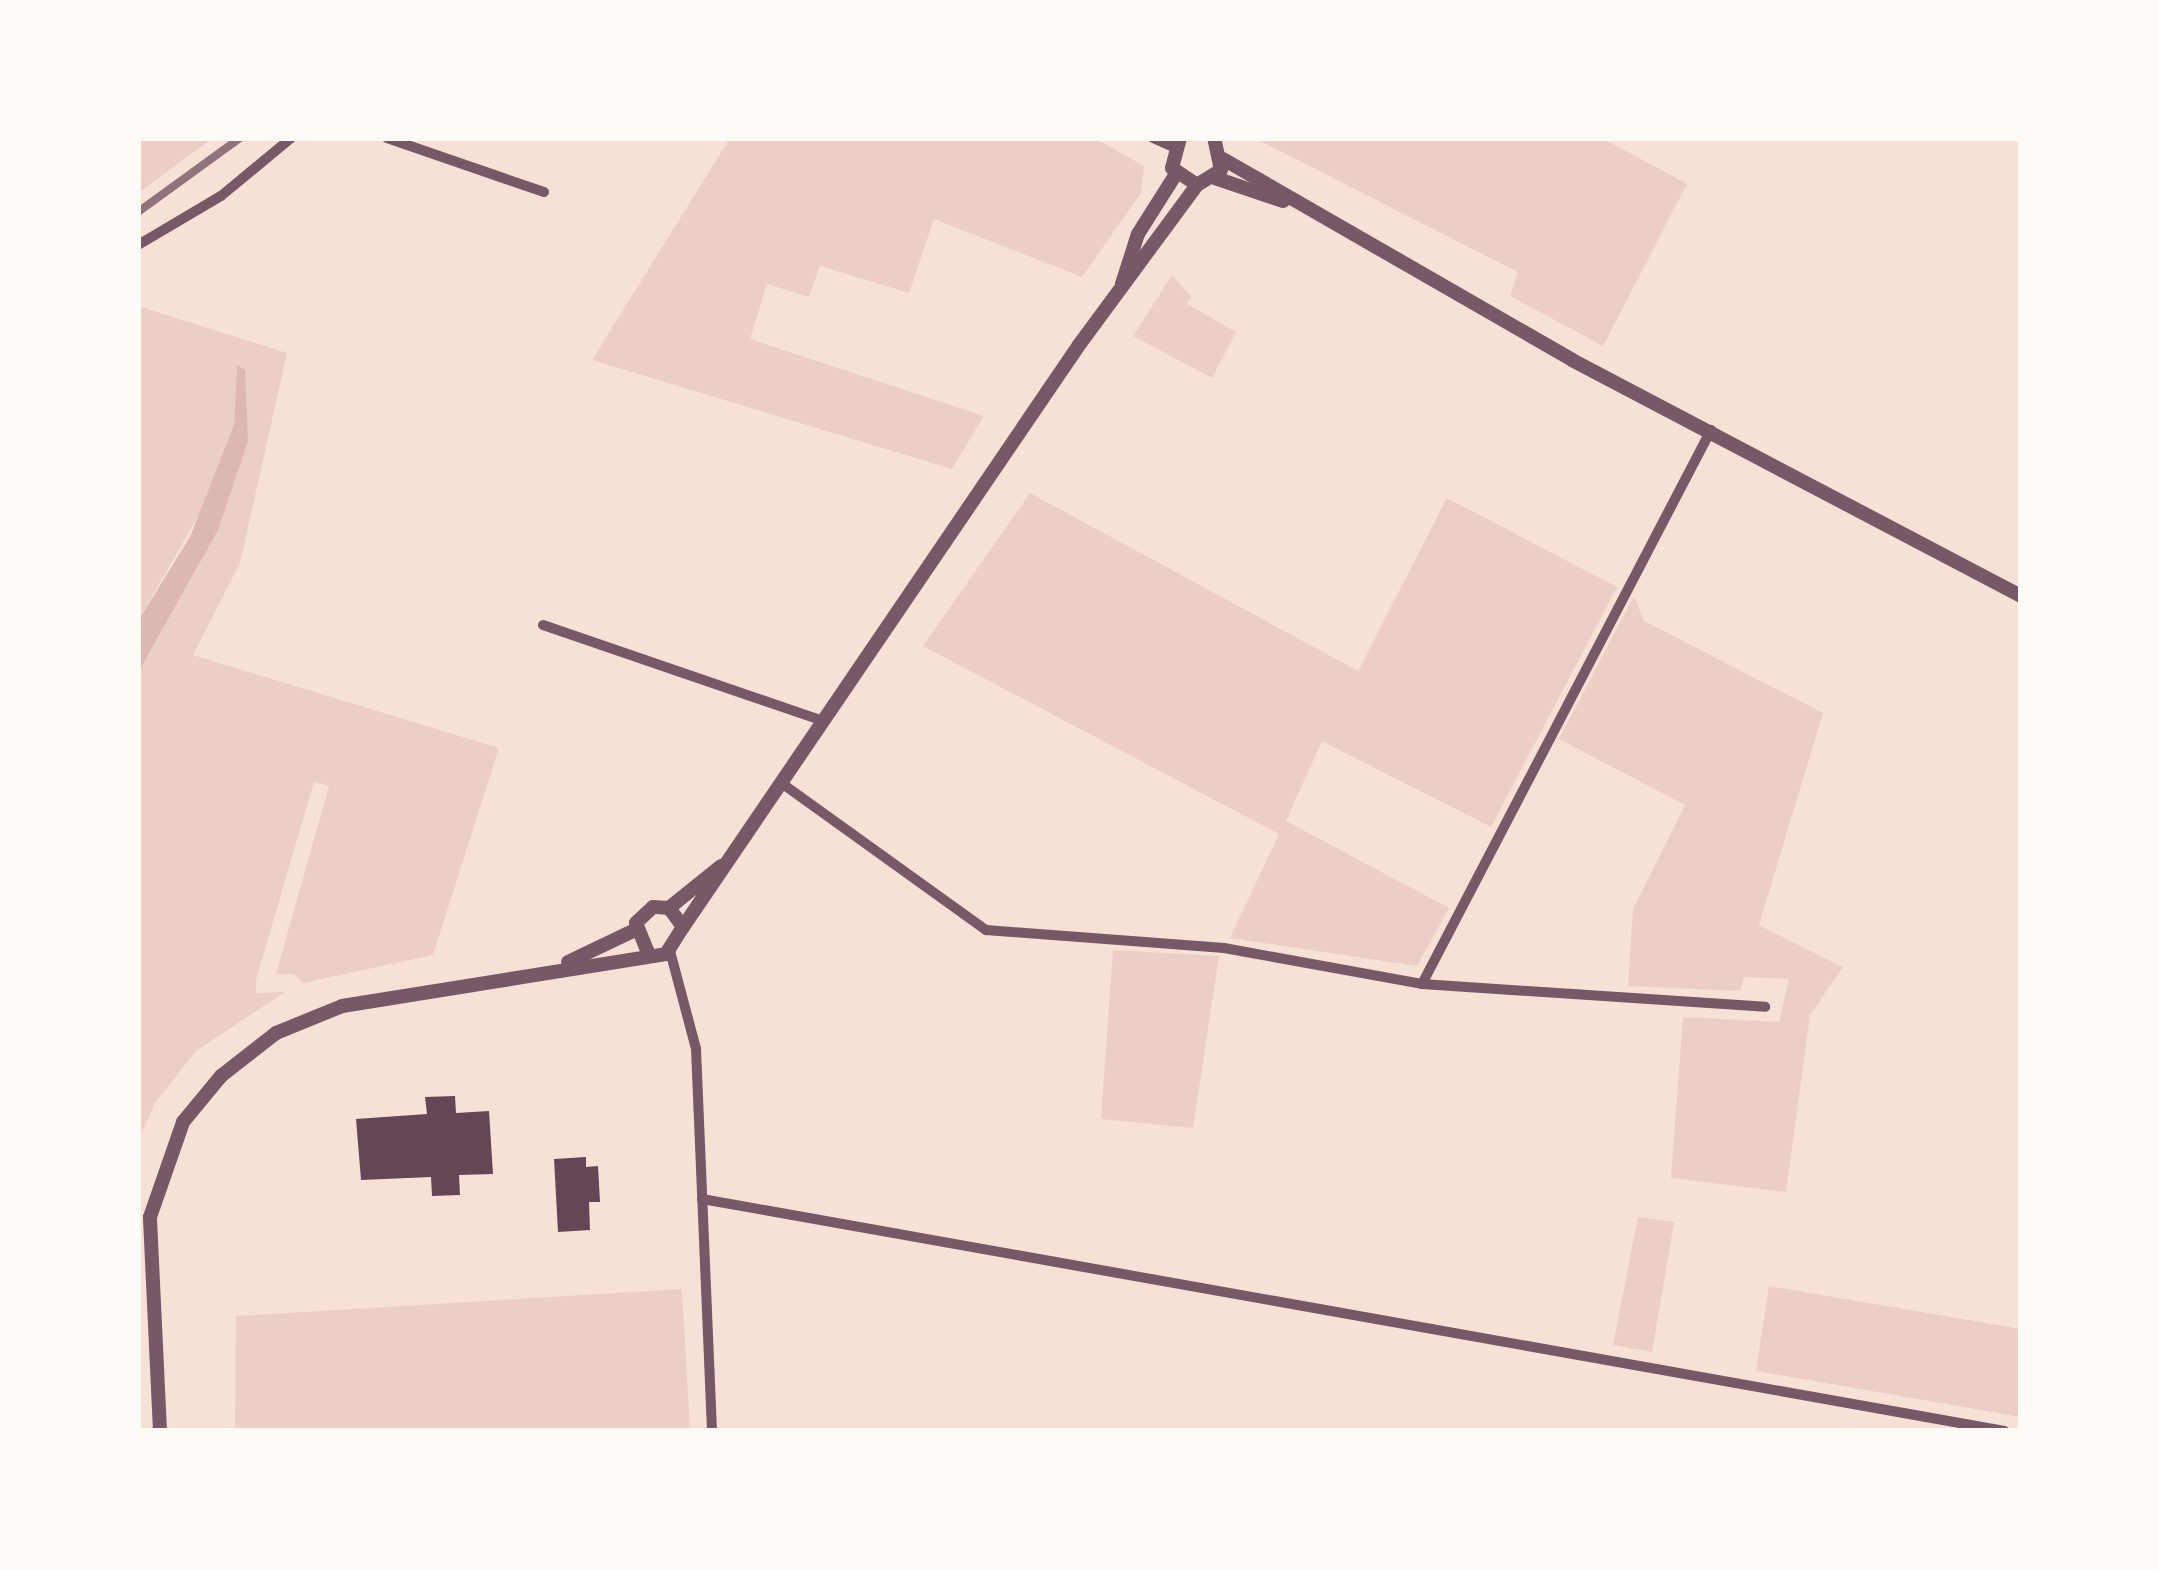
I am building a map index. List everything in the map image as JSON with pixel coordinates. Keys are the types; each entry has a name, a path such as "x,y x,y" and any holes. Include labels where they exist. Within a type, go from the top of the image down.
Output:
{"street":[{"path":"138,245 221,196 291,138"},
{"path":"387,138 544,192"},
{"path":"1122,284 1138,234 1175,174 1176,142 1153,138"},
{"path":"1214,138 1223,159 1288,202 2021,596"},
{"path":"1214,178 1223,159"},
{"path":"1175,174 1197,184"},
{"path":"712,1431 695,1049 670,951 1122,284 1153,254 1197,184 1214,178 1288,202"},
{"path":"1422,984 1711,430"},
{"path":"543,626 823,721"},
{"path":"781,782 986,930 1224,948 1422,984 1765,1007"},
{"path":"563,965 635,930 645,910 669,908 727,861"},
{"path":"669,908 683,927"},
{"path":"635,930 648,952"},
{"path":"160,1431 149,1217 170,1150 204,1094 255,1047 326,1011 563,965 609,964 648,952 670,951"},
{"path":"702,1199 2004,1431"}],"shaded area":[{"path":"138,138 213,138 138,193"},
{"path":"730,138 1094,138 1144,166 1141,193 1082,277 934,219 909,293 820,266 809,297 767,284 750,339 984,416 952,469 592,360"},
{"path":"1254,138 1602,138 1687,184 1603,346 1510,296 1518,272"},
{"path":"1172,275 1191,297 1187,304 1236,332 1212,378 1133,336"},
{"path":"138,306 287,353 240,563 193,655 499,748 433,955 303,983 294,974 276,974 329,786 314,782 256,980 256,993 285,992 196,1051 155,1103 138,1141 138,673 198,566 248,441 237,366 234,425 206,502 138,621"},
{"path":"237,365 245,370 248,441 218,530 138,673 138,621 190,537 234,425"},
{"path":"1030,493 1358,671 1447,498 1617,587 1491,827 1322,741 1286,821 1449,908 1417,966 1230,938 1279,834 923,646"},
{"path":"1634,596 1644,621 1823,713 1759,925 1843,967 1810,1015 1786,1192 1671,1178 1683,1017 1779,1022 1789,979 1744,977 1740,991 1628,986 1633,909 1685,805 1559,739"},
{"path":"1113,950 1219,956 1193,1128 1101,1119"},
{"path":"1638,1217 1674,1222 1652,1352 1613,1345"},
{"path":"1769,1286 2021,1329 2021,1417 1756,1371"},
{"path":"682,1289 690,1431 235,1431 236,1316"}],"building":[{"path":"455,1096 456,1113 489,1111 493,1174 459,1175 460,1195 432,1196 431,1177 361,1180 356,1119 427,1114 425,1097"},
{"path":"586,1157 586,1167 598,1166 600,1202 589,1202 590,1230 558,1232 554,1159"}],"railway":[{"path":"138,212 240,138"}]}
